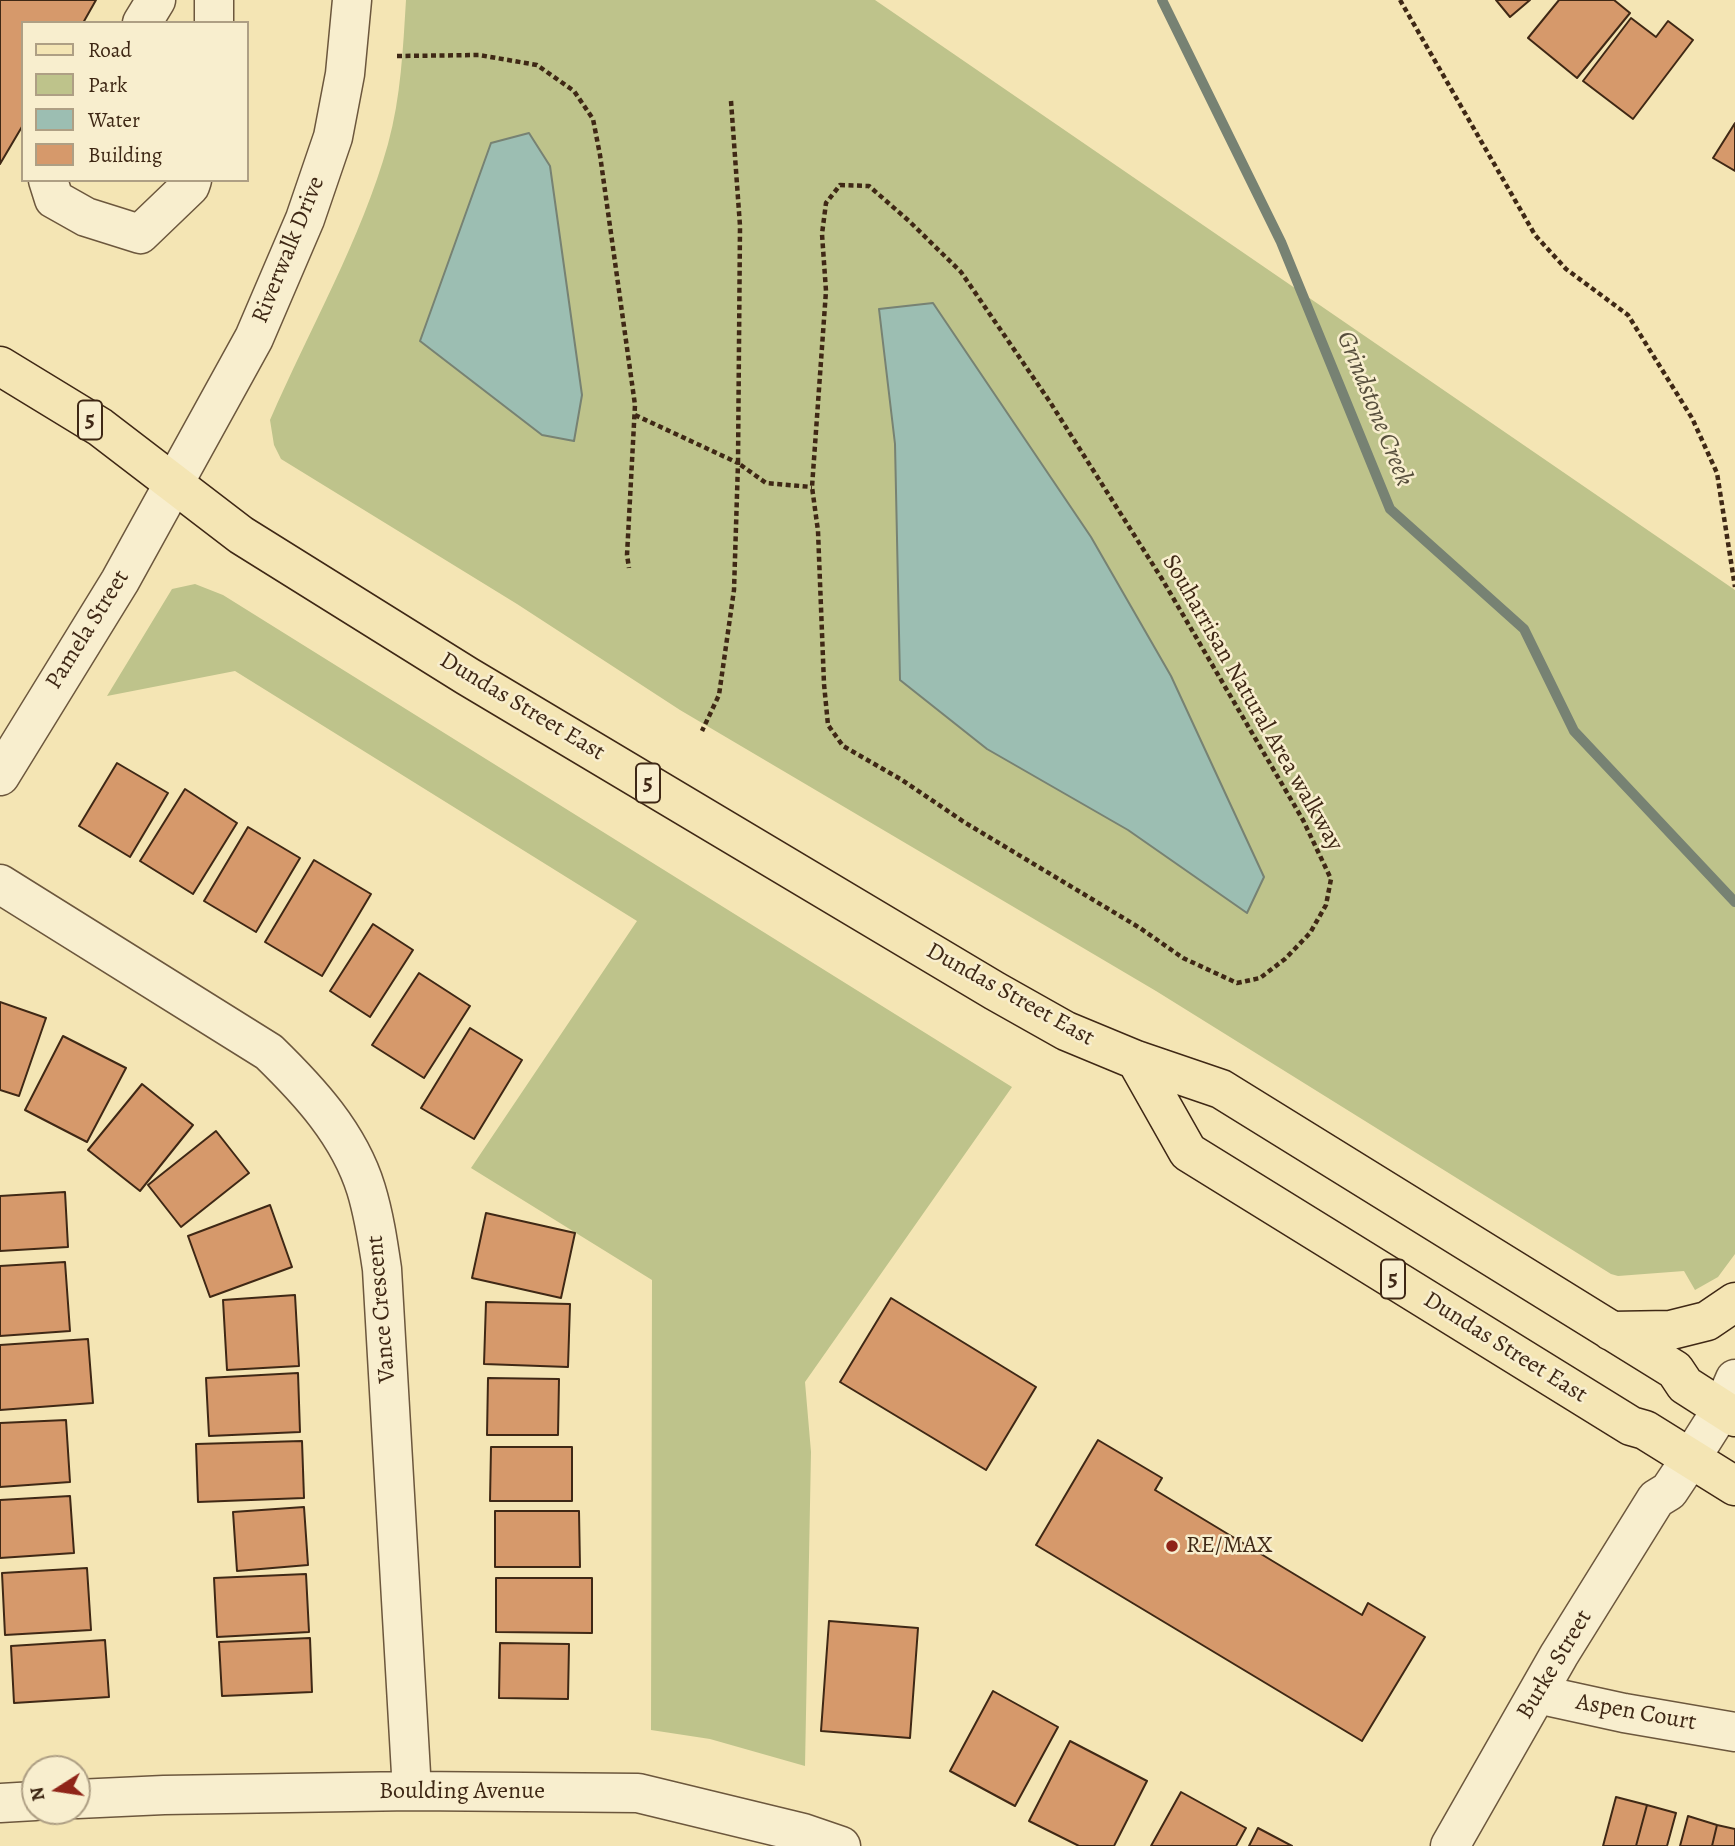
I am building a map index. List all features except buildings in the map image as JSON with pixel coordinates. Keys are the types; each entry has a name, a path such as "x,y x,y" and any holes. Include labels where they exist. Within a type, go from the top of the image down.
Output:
{"main road":[{"name":"Dundas Street East","path":"0,366 100,427 241,535 479,683 1066,1031 1136,1060 1221,1089 1675,1370 1685,1385 1732,1409"},
{"name":"Dundas Street East","path":"1136,1060 1188,1152 1631,1426 1645,1430 1735,1486"},
{"path":"1611,1331 1671,1331 1707,1321 1735,1302"}],"street":[{"path":"143,21 156,0"},
{"path":"214,0 214,21"},
{"name":"Riverwalk Drive","path":"174,484 254,338 305,219 333,138 345,74 352,0"},
{"path":"49,182 54,199 86,217 140,234 191,182"},
{"name":"Pamela Street","path":"0,776 120,581 174,484"},
{"name":"Vance Crescent","path":"0,884 269,1052 305,1087 326,1113 365,1186 376,1227 382,1269 412,1791"},
{"path":"1691,1458 1732,1409"},
{"name":"Burke Street","path":"1450,1846 1536,1694 1656,1499 1669,1491 1691,1458"},
{"name":"Aspen Court","path":"1536,1694 1624,1713 1735,1732"},
{"name":"Boulding Avenue","path":"91,1798 412,1791 638,1793 803,1833 841,1846"},
{"path":"0,1803 21,1802"}],"path":[{"path":"1401,0 1535,235 1566,269 1628,314 1692,418 1717,473 1735,587"},
{"path":"397,57 479,55 537,65 574,91 593,119 635,415 627,555 629,568"},
{"path":"702,731 719,695 734,590 740,226 731,101"},
{"name":"Souharrisan Natural Area walkway","path":"839,185 869,186 909,220 961,272 1051,402 1163,579 1303,820 1331,879 1326,905 1310,933 1285,959 1260,978 1237,983 1183,958 1140,928 843,746 828,725 818,531 812,487 826,291 822,234 826,203 839,185"},
{"path":"635,415 738,463 766,483 812,487"}],"green space":[{"path":"406,0 875,0 1735,590 1735,1254 1718,1277 1695,1290 1684,1271 1618,1276 1611,1274 1156,991 680,710 517,604 281,459 274,445 270,420 349,249 377,180 396,108"},
{"path":"195,584 223,595 1012,1087 805,1382 811,1452 805,1766 710,1739 651,1730 652,1280 471,1168 637,921 235,671 107,696 172,589"}],"water":[{"path":"529,133 550,166 582,395 574,441 542,435 420,341 491,143"},
{"path":"933,303 1091,537 1171,676 1264,877 1247,913 1128,830 987,749 900,680 895,444 879,309"}],"waterway":[{"name":"Grindstone Creek","path":"1162,0 1281,242 1390,509 1524,629 1574,731 1735,902"}],"place":[{"name":"RE/MAX","path":"1172,1546"}]}
